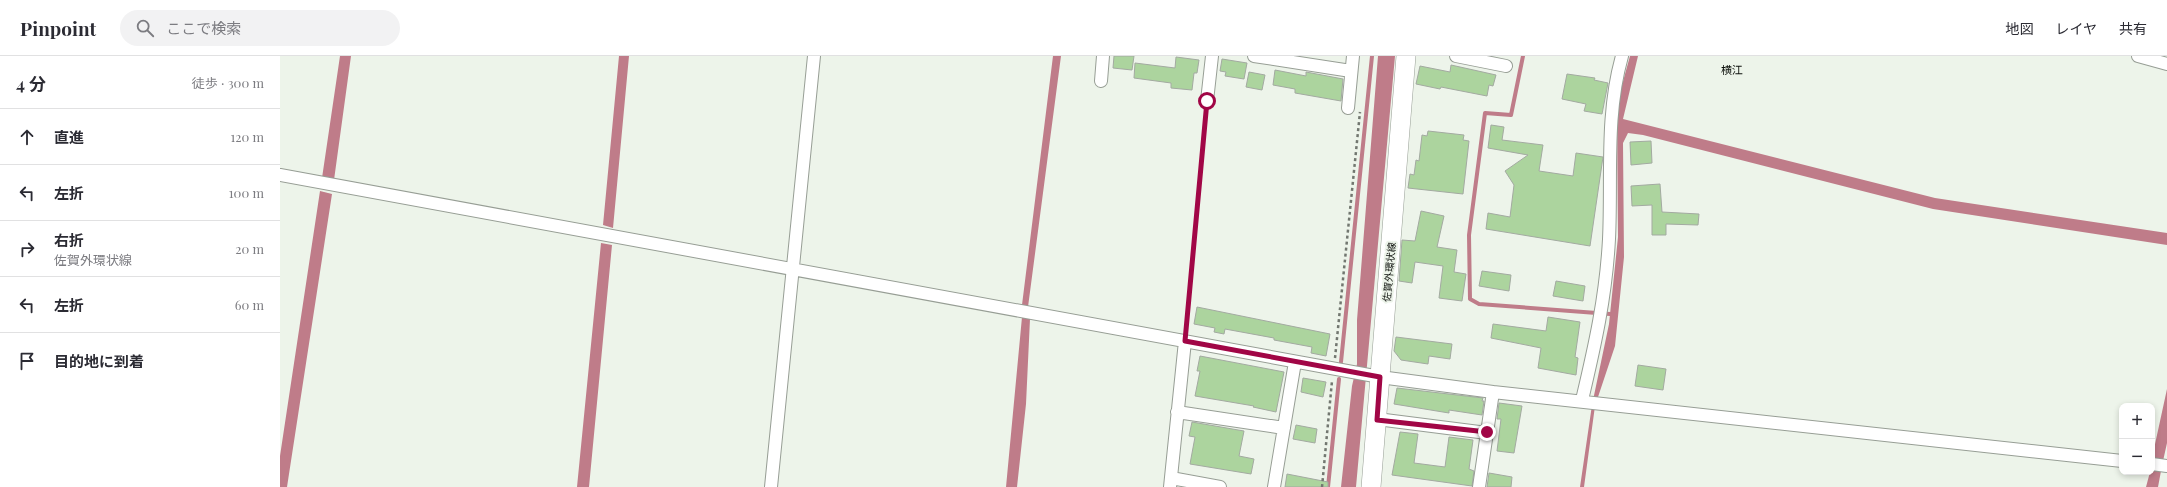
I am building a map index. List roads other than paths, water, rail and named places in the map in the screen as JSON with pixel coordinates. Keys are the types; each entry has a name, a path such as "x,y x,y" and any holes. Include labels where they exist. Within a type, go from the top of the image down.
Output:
{"main road":[{"name":"佐賀外環状線","path":"1371,487 1377,420 1378,376 1406,56"}],"street":[{"path":"770,487 814,56"},
{"path":"1101,81 1103,56"},
{"path":"1207,101 1211,56"},
{"path":"1254,56 1351,71"},
{"path":"1353,56 1351,71 1354,110"},
{"path":"1456,56 1506,66"},
{"path":"1585,401 1602,314 1609,239 1611,114 1616,79 1622,56"},
{"path":"2138,56 2167,64"},
{"path":"280,174 1295,362 1378,376 1493,392 1600,402 2119,461"},
{"path":"1185,341 1170,482 1220,487"},
{"path":"1274,487 1295,362"},
{"path":"1479,487 1493,392"},
{"path":"1177,412 1284,428"},
{"path":"1377,420 1487,432"},
{"path":"2155,464 2166,466"}],"waterway":[{"path":"1341,362 1372,56"},
{"path":"1523,56 1511,115 1485,113 1469,235 1470,299 1479,304 1610,314"},
{"path":"1328,487 1339,379"}],"district":[{"name":"横江","path":"1732,69"}]}
